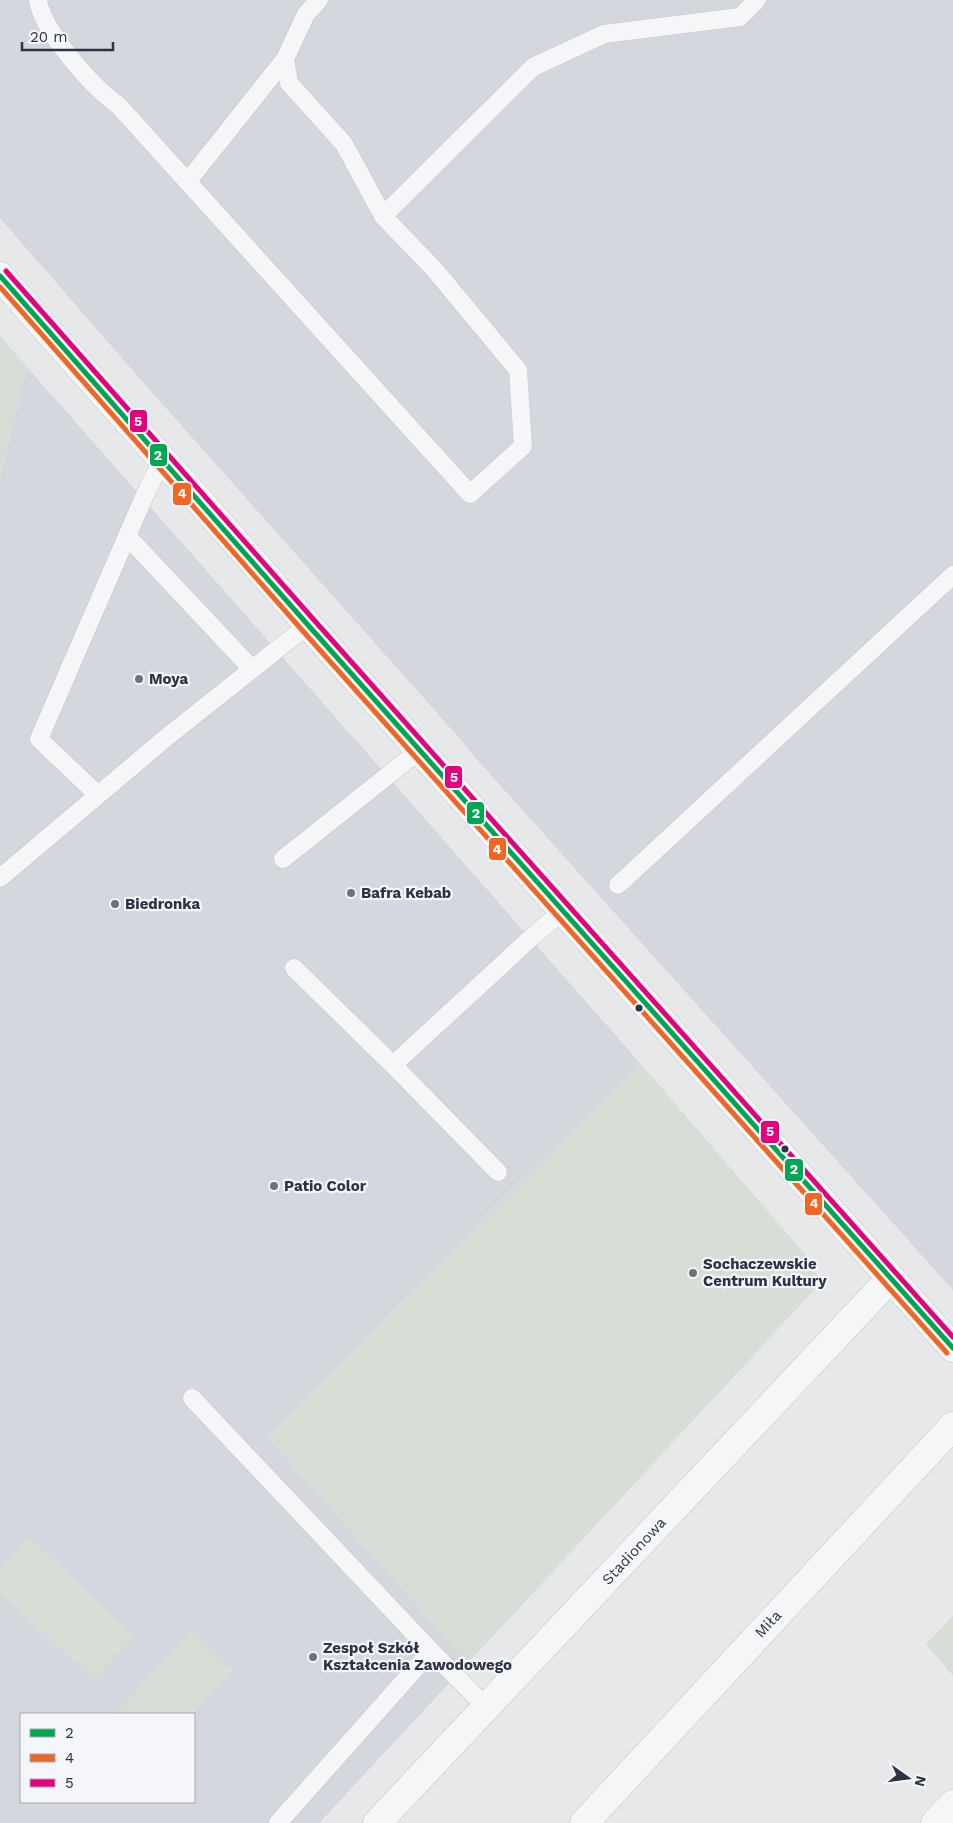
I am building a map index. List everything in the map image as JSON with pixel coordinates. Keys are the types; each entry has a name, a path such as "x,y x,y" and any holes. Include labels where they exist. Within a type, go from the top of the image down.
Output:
{"main road":[{"path":"0,276 111,404 163,459 308,625 953,1348"}],"street":[{"name":"Stadionowa","path":"377,1823 890,1279"},
{"name":"Miła","path":"584,1823 953,1426"},
{"path":"935,1823 953,1804"}],"lane":[{"path":"38,0 46,24 58,44 107,97 118,105 470,494 523,446 518,370 434,269 383,216 344,144 289,83 285,58"},
{"path":"188,182 285,58 306,14 319,0"},
{"path":"383,216 533,67 604,34 740,17 757,0"},
{"path":"98,795 39,739 149,486 163,459"},
{"path":"127,536 252,669"},
{"path":"618,885 953,575"},
{"path":"0,878 98,795 308,625"},
{"path":"283,859 420,749"},
{"path":"393,1065 533,936 564,910"},
{"path":"294,968 498,1172"},
{"path":"192,1398 486,1707"},
{"path":"278,1823 431,1651"}],"shaded area":[{"path":"0,0 953,0 953,1290 472,754 0,218"},
{"path":"0,336 27,367 0,478"},
{"path":"27,367 640,1063 497,1205 268,1438 468,1663 319,1823 0,1823 0,478"},
{"path":"640,1063 816,1267 815,1289 468,1663 268,1438 497,1205"},
{"path":"30,1537 135,1637 93,1681 0,1592 0,1570"},
{"path":"953,1616 953,1676 926,1644"},
{"path":"192,1630 234,1669 194,1713 120,1713 117,1711"}],"transit line":[{"name":"5","path":"6,271 314,620 953,1337"},
{"name":"2","path":"0,276 308,625 953,1348"},
{"name":"4","path":"0,287 302,630 947,1353"}],"place":[{"name":"Moya","path":"139,679"},
{"name":"Bafra Kebab","path":"351,893"},
{"name":"Biedronka","path":"115,904"},
{"name":"Patio Color","path":"274,1186"},
{"name":"Sochaczewskie Centrum Kultury","path":"693,1273"},
{"name":"Zespoł Szkół Kształcenia Zawodowego","path":"313,1657"}]}
